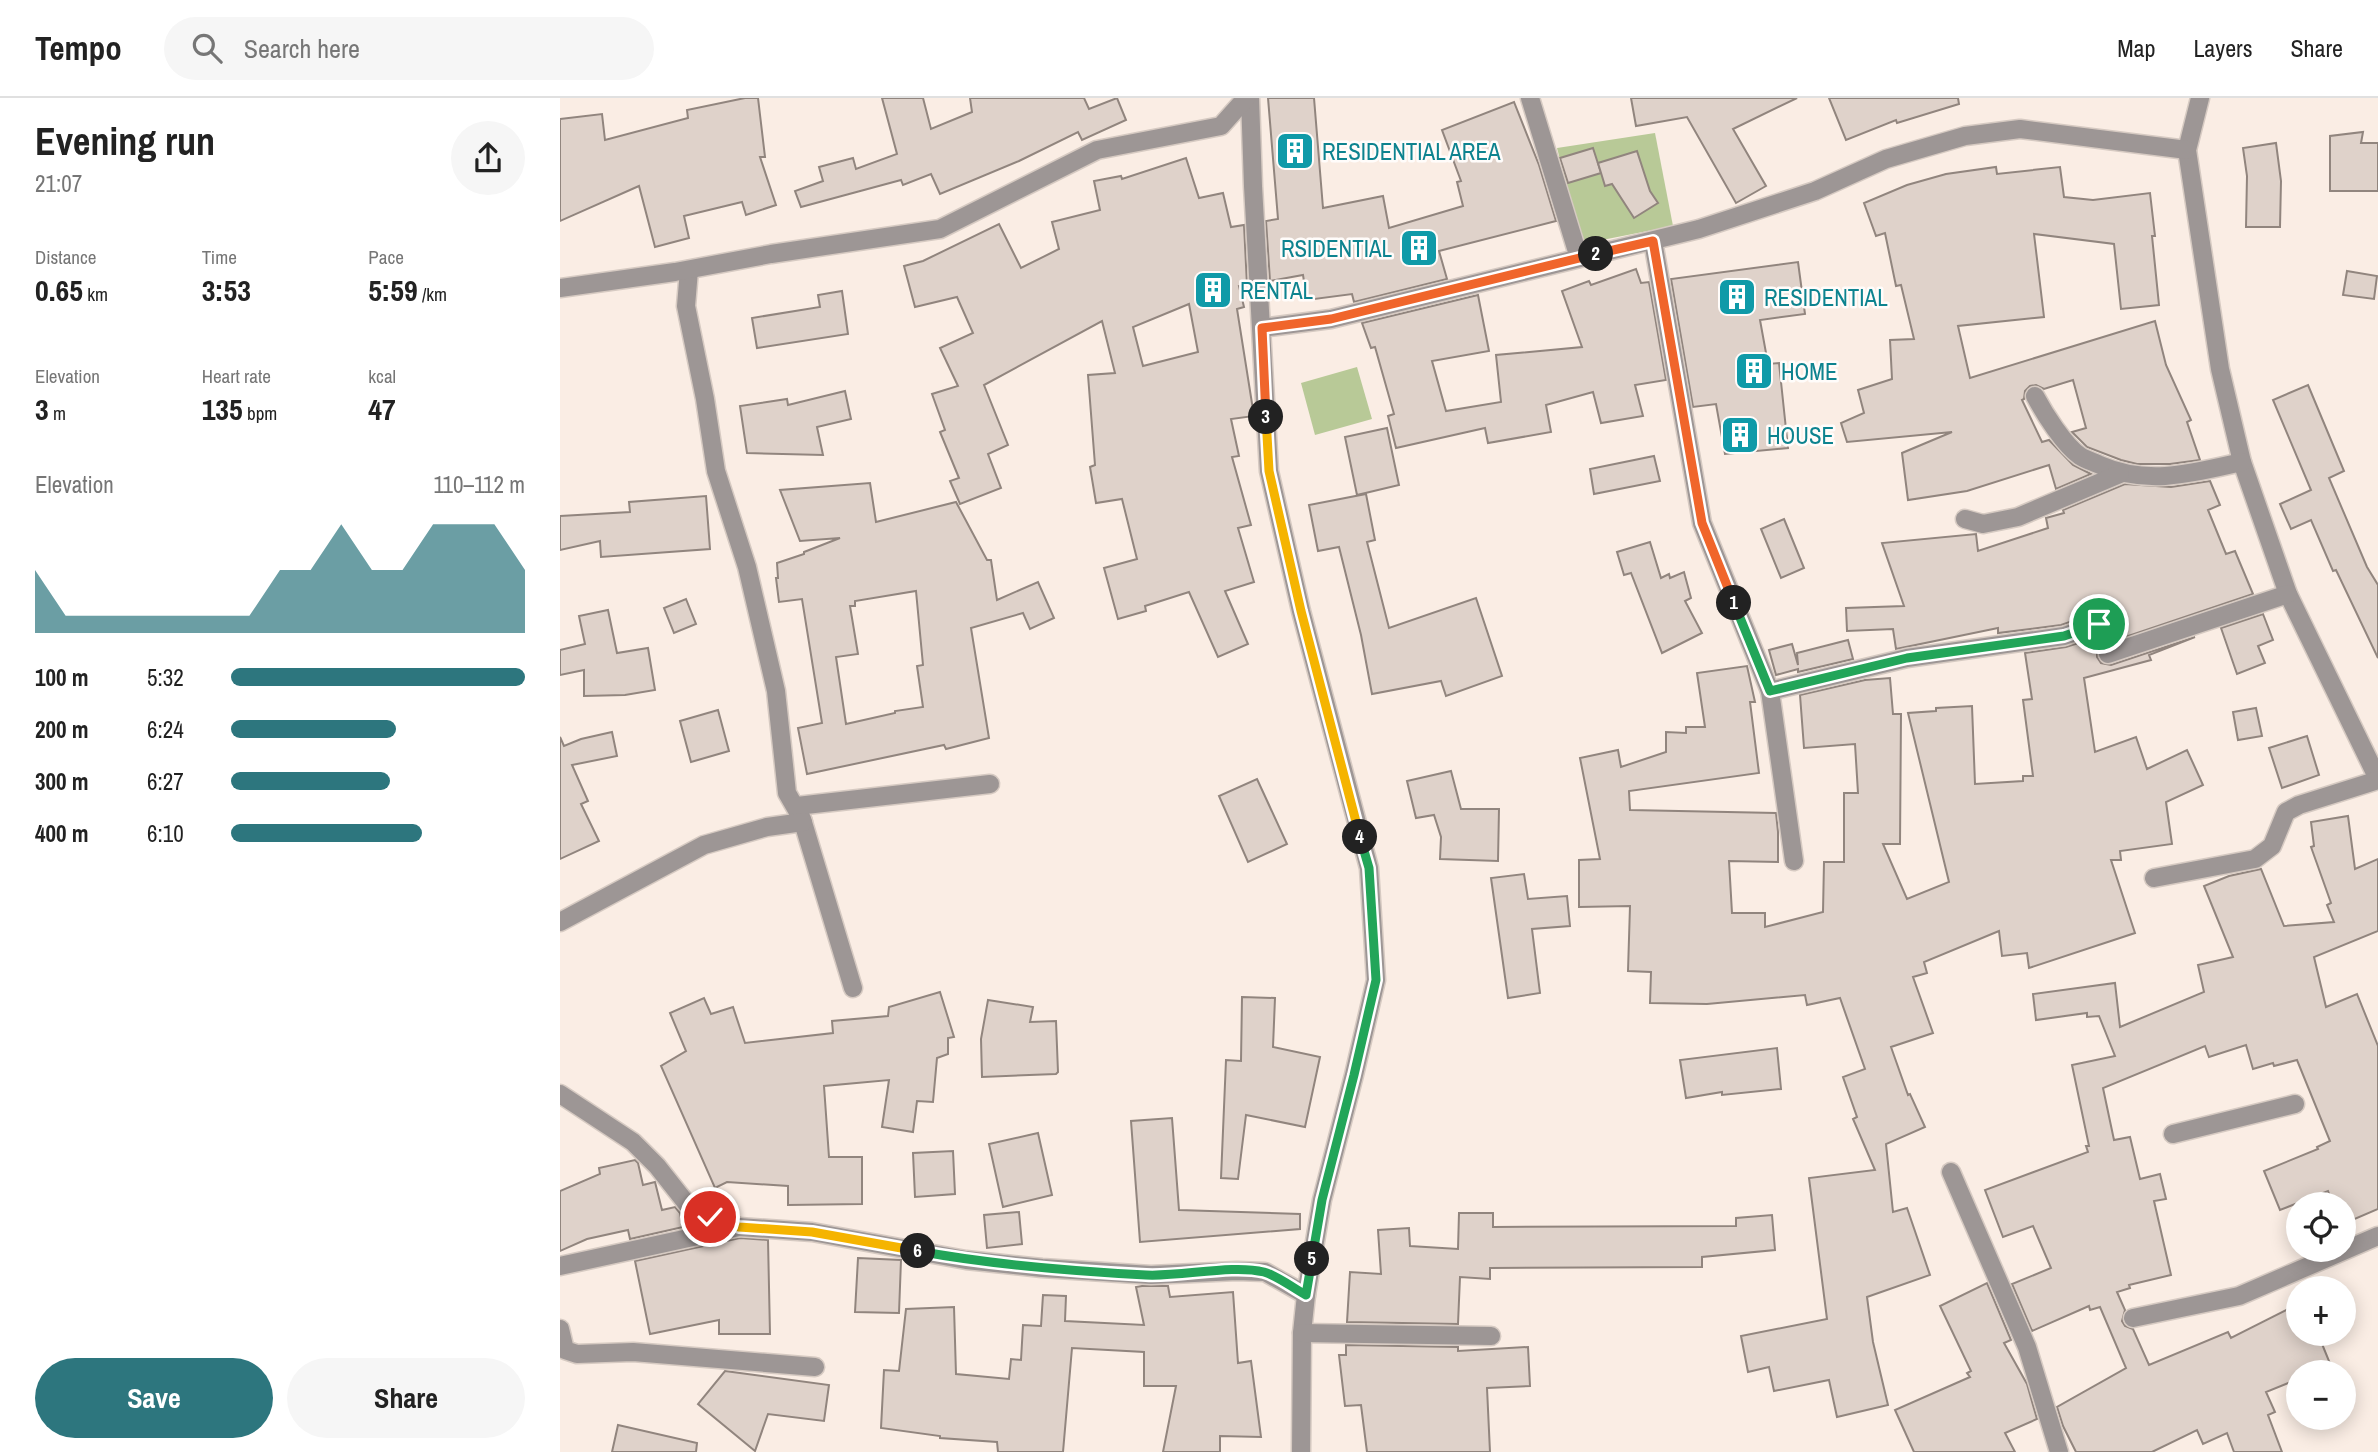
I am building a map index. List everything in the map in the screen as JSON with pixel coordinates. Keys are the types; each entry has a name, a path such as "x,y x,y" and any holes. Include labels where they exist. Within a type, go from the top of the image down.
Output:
{"street":[{"path":"560,288 940,229 1097,150 1221,127 1248,98"},
{"path":"1248,98 1269,471 1301,611 1369,868 1376,980 1322,1200 1306,1295 1302,1333 1301,1452"},
{"path":"1530,98 1579,258"},
{"path":"2154,878 2255,859 2272,846 2286,812 2299,805 2378,779 2288,594 2242,462 2220,369 2187,150 2200,98"},
{"path":"1262,328 1331,319 1699,229 1815,191 1886,159 1965,136 2020,129 2187,150"},
{"path":"1653,241 1702,523 1770,691 1794,862"},
{"path":"689,270 686,306 716,471 747,567 776,691 788,793 800,814 853,988"},
{"path":"2035,396 2046,416 2080,456 2120,474 2153,477 2198,472 2242,462"},
{"path":"1965,519 1983,524 2018,517 2120,474"},
{"path":"2108,654 2288,594"},
{"path":"1770,691 1907,658 2064,636 2099,624"},
{"path":"560,922 704,845 800,814 990,784"},
{"path":"560,1094 633,1142 657,1166 687,1204 710,1217 739,1227 812,1232 966,1260 1042,1268 1151,1275 1265,1272 1306,1295"},
{"path":"2173,1134 2295,1104"},
{"path":"1951,1172 2027,1347 2059,1452"},
{"path":"560,1266 739,1227"},
{"path":"2133,1318 2239,1296 2378,1236"},
{"path":"560,1329 565,1350 577,1354 632,1352 815,1367"},
{"path":"1302,1333 1491,1336"}],"green space":[{"path":"1655,133 1673,226 1582,244 1557,148"},
{"path":"1357,367 1372,419 1315,435 1301,383"}],"building":[{"path":"745,98 758,98 765,157 760,157 776,205 746,215 742,202 684,216 689,238 655,247 639,186 560,221 560,119 602,114 605,140 688,118 687,110"},
{"path":"882,98 923,98 931,129 972,112 970,98 1084,98 1089,109 1117,98 1126,120 1082,140 1078,132 1019,161 940,194 931,174 903,185 901,180 801,207 795,191 823,181 819,167 853,158 856,169 897,154"},
{"path":"1268,98 1314,98 1323,208 1383,196 1389,228 1463,206 1457,182 1461,181 1442,130 1514,102 1539,165 1556,221 1439,251 1447,279 1354,302 1352,294 1307,300 1303,275 1270,281 1266,221 1278,219"},
{"path":"1631,98 1797,98 1733,129 1766,186 1736,203 1687,117 1636,126"},
{"path":"1829,98 1958,98 1959,104 1897,123 1896,120 1846,140"},
{"path":"2363,132 2361,143 2378,143 2378,191 2330,191 2330,136"},
{"path":"2276,143 2281,181 2280,227 2246,227 2247,176 2243,148"},
{"path":"1593,148 1601,173 1568,183 1560,158"},
{"path":"1637,151 1650,191 1658,203 1634,218 1612,184 1605,186 1598,163"},
{"path":"1186,158 1199,198 1223,193 1231,227 1244,225 1247,285 1239,286 1244,307 1237,309 1254,416 1231,419 1239,456 1232,457 1251,525 1238,528 1254,582 1225,591 1248,644 1218,657 1189,592 1145,606 1146,611 1118,619 1104,568 1137,559 1122,499 1096,503 1090,467 1095,465 1088,375 1115,373 1102,321 984,385 1008,445 988,454 1001,488 960,504 950,481 959,478 940,432 945,430 932,394 958,386 940,348 973,333 957,297 915,307 904,266 923,261 999,224 1021,268 1059,249 1052,222 1100,210 1094,181 1121,176 1122,179","holes":["1189,304 1198,352 1143,366 1133,327"]},
{"path":"1996,167 1997,174 2060,167 2064,197 2093,200 2150,193 2159,305 2121,309 2114,244 2034,234 2044,317 1958,326 1970,378 2155,321 2166,365 2191,420 2187,422 2200,460 2137,464 2087,447 2072,432 2086,428 2073,380 2044,389 2036,385 2030,386 2022,400 2042,442 2049,440 2073,465 2091,474 2056,489 2049,465 1967,491 1908,500 1902,453 1952,432 1847,442 1841,423 1864,413 1858,390 1892,379 1890,340 1914,339 1901,285 1896,286 1885,233 1876,236 1864,203 1907,185 1946,174"},
{"path":"1798,262 1805,314 1760,320 1768,364 1779,363 1788,448 1725,454 1716,404 1693,407 1671,279"},
{"path":"1636,269 1641,283 1649,282 1666,380 1635,385 1643,416 1601,423 1593,392 1546,405 1551,432 1488,443 1485,428 1396,448 1388,416 1394,414 1375,347 1371,348 1362,323 1478,295 1489,351 1432,361 1446,411 1501,402 1496,355 1582,347 1562,291 1589,281 1591,285"},
{"path":"2347,271 2377,276 2374,299 2343,295"},
{"path":"842,291 848,334 757,348 752,318 820,307 818,295"},
{"path":"2308,385 2344,471 2329,478 2367,567 2378,585 2378,658 2336,570 2333,571 2311,520 2291,529 2280,504 2311,490 2273,400"},
{"path":"845,391 851,419 817,427 823,455 747,453 740,406 787,399 788,405"},
{"path":"1387,428 1399,485 1357,495 1345,437"},
{"path":"1654,456 1660,481 1594,494 1590,469"},
{"path":"2210,481 2220,505 2208,510 2226,554 2235,551 2253,594 2104,644 2097,651 2097,657 2101,663 2111,665 2195,637 2149,655 2151,660 2084,678 2095,752 2136,737 2147,769 2187,750 2203,785 2166,802 2172,844 2120,851 2121,860 2111,860 2135,933 2029,968 2027,953 2002,956 1999,931 1924,962 1927,973 1913,977 1933,1033 1891,1047 1908,1095 1910,1094 1925,1127 1886,1144 1893,1212 1907,1208 1930,1275 1867,1297 1873,1342 1888,1405 1837,1417 1829,1380 1774,1391 1769,1367 1748,1372 1741,1336 1827,1319 1809,1178 1875,1170 1853,1119 1857,1117 1843,1077 1865,1069 1840,998 1807,1005 1805,995 1707,1004 1650,1003 1651,972 1628,971 1630,906 1579,907 1579,860 1600,859 1580,758 1618,750 1621,767 1666,752 1666,732 1686,733 1686,727 1705,727 1697,673 1747,666 1755,702 1750,702 1759,773 1629,791 1630,810 1776,813 1778,862 1729,861 1732,913 1765,913 1765,927 1823,912 1824,862 1844,862 1844,793 1858,793 1855,744 1804,748 1800,695 1865,680 1890,678 1893,714 1901,714 1900,844 1883,844 1907,899 1949,882 1908,713 1972,706 1975,784 2023,781 2023,776 2033,776 2023,700 2032,699 2025,653 2066,647 2103,635 2108,631 2110,621 2106,615 2096,613 2061,625 1998,633 1998,628 1896,649 1893,629 1847,631 1846,608 1904,606 1882,543 1976,534 1978,551 2048,528 2046,518 2064,513 2063,510 2125,484 2171,487"},
{"path":"870,483 876,522 956,502 987,560 991,560 997,600 1038,582 1054,618 1030,629 1023,613 971,628 989,738 946,749 944,745 807,774 798,728 822,723 802,599 779,602 777,563 840,538 800,541 780,490","holes":["916,591 923,665 917,666 923,707 895,711 846,724 836,657 858,654 850,606 855,606 855,601"]},
{"path":"1366,494 1375,540 1367,542 1389,628 1476,598 1502,676 1446,696 1441,681 1372,694 1361,635 1339,547 1318,551 1309,505"},
{"path":"706,496 710,549 601,557 600,541 560,550 560,516 630,512 629,502"},
{"path":"1784,519 1804,568 1781,578 1761,529"},
{"path":"1650,542 1661,578 1669,574 1670,578 1684,572 1691,598 1685,601 1702,633 1662,653 1631,573 1624,575 1617,552"},
{"path":"686,599 696,624 674,633 664,608"},
{"path":"608,610 617,653 648,648 655,690 625,695 584,696 584,670 560,675 560,650 585,644 579,616"},
{"path":"2263,614 2273,640 2258,646 2265,663 2237,674 2221,628"},
{"path":"1848,640 1853,659 1776,675 1769,650 1792,644 1798,665 1797,653"},
{"path":"2256,708 2262,736 2238,740 2233,712"},
{"path":"718,710 729,751 691,762 680,721"},
{"path":"612,732 617,756 572,765 588,801 581,804 599,841 560,859 560,737 564,746"},
{"path":"2307,736 2319,775 2282,788 2269,748"},
{"path":"1451,771 1461,809 1499,809 1498,861 1440,859 1441,837 1434,815 1416,818 1407,781"},
{"path":"1257,779 1287,844 1248,862 1219,796"},
{"path":"2348,816 2355,869 2378,859 2378,931 2314,957 2326,1007 2357,994 2378,1046 2378,1209 2356,1218 2356,1192 2328,1191 2286,1192 2286,1208 2280,1210 2264,1171 2318,1149 2317,1147 2330,1141 2297,1060 2253,1069 2246,1045 2209,1057 2205,1046 2103,1088 2114,1140 2130,1137 2140,1179 2160,1174 2166,1199 2154,1201 2171,1275 2129,1285 2130,1288 2117,1292 2125,1310 2122,1321 2125,1326 2133,1329 2149,1365 2228,1332 2231,1338 2286,1310 2286,1346 2323,1346 2329,1360 2286,1360 2286,1384 2266,1392 2275,1412 2268,1415 2282,1452 2234,1452 2227,1433 2203,1444 2197,1430 2152,1452 2076,1452 2057,1407 2126,1368 2100,1307 2090,1310 2089,1306 2032,1331 2012,1284 2051,1268 2033,1226 2003,1237 1985,1190 2088,1152 2072,1065 2115,1056 2099,1016 2087,1017 2087,1013 2036,1020 2033,994 2115,983 2120,1027 2204,992 2198,965 2233,957 2204,886 2229,876 2261,869 2284,926 2334,922 2327,905 2331,903 2311,847 2314,846 2311,822"},
{"path":"1524,874 1528,899 1567,896 1570,926 1532,929 1540,993 1508,998 1491,878"},
{"path":"940,992 954,1037 948,1038 948,1054 937,1058 933,1102 917,1101 913,1132 882,1127 889,1080 824,1086 829,1157 862,1157 862,1204 788,1205 788,1186 727,1182 715,1188 661,1066 686,1051 670,1013 704,998 711,1014 733,1007 745,1043 833,1033 832,1021 888,1016 889,1007"},
{"path":"1242,997 1275,998 1273,1047 1320,1057 1305,1127 1246,1115 1238,1179 1221,1178 1226,1060 1241,1061"},
{"path":"988,1000 1033,1007 1030,1022 1056,1021 1056,1074 982,1077 981,1039"},
{"path":"1777,1048 1781,1089 1722,1095 1722,1092 1686,1098 1680,1060"},
{"path":"1172,1118 1179,1210 1300,1214 1300,1229 1140,1242 1131,1121"},
{"path":"1038,1133 1052,1195 1003,1207 989,1144"},
{"path":"953,1151 955,1194 915,1197 913,1153"},
{"path":"635,1160 643,1185 655,1182 662,1210 675,1207 680,1213 683,1227 630,1239 628,1230 587,1239 560,1251 560,1191 600,1174 599,1168"},
{"path":"1019,1212 1022,1244 987,1248 984,1215"},
{"path":"1459,1213 1493,1213 1493,1227 1736,1226 1736,1218 1772,1215 1775,1250 1702,1257 1702,1267 1490,1268 1490,1279 1460,1277 1458,1324 1347,1322 1350,1272 1381,1274 1378,1230 1409,1228 1410,1246 1458,1249"},
{"path":"740,1238 768,1240 770,1334 719,1334 719,1320 650,1334 635,1261"},
{"path":"858,1258 901,1260 899,1313 855,1312"},
{"path":"1987,1283 2011,1340 2004,1343 2027,1384 2037,1419 2005,1433 2015,1452 1914,1452 1895,1410 1970,1377 1967,1373 1971,1371 1940,1306"},
{"path":"1168,1286 1170,1297 1233,1292 1238,1363 1251,1361 1261,1437 1220,1436 1220,1452 1163,1452 1176,1386 1144,1386 1144,1352 1072,1348 1063,1452 998,1452 997,1442 940,1438 881,1428 884,1370 899,1371 906,1309 954,1307 956,1374 1009,1379 1011,1359 1021,1360 1023,1325 1041,1326 1043,1295 1066,1296 1065,1321 1144,1325 1136,1287"},
{"path":"1346,1345 1458,1347 1458,1351 1528,1347 1530,1386 1487,1388 1490,1452 1367,1452 1361,1405 1345,1406 1339,1355 1346,1355"},
{"path":"725,1371 829,1385 824,1421 768,1414 755,1451 698,1404"},
{"path":"618,1425 697,1443 696,1452 612,1452"}],"place":[{"name":"RESIDENTIAL AREA","path":"1295,151"},
{"name":"RSIDENTIAL","path":"1419,248"},
{"name":"RENTAL","path":"1213,290"},
{"name":"RESIDENTIAL","path":"1737,297"},
{"name":"HOME","path":"1754,371"},
{"name":"HOUSE","path":"1740,435"}],"route":[{"path":"710,1217 739,1227 812,1232 966,1260 1042,1268 1151,1275 1265,1272 1306,1295 1322,1200 1376,980 1369,868 1301,611 1269,471 1262,328 1331,319 1653,241 1702,523 1770,691 1907,658 2064,636 2099,624"}]}
